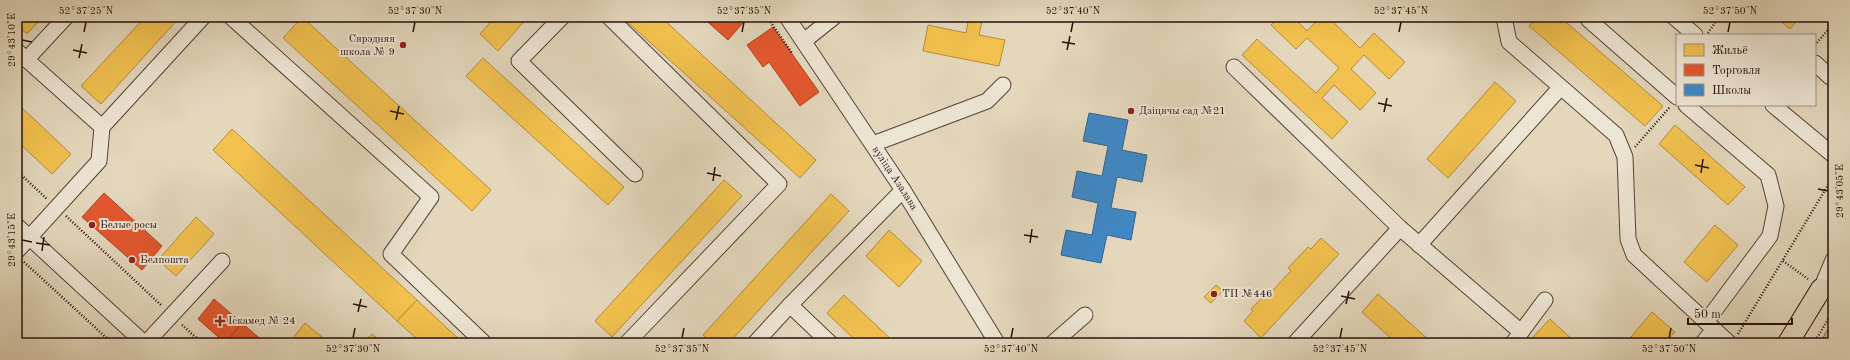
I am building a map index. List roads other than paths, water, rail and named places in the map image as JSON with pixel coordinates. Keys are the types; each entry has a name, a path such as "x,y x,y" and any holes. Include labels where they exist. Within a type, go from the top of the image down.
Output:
{"main road":[{"path":"1788,343 1827,285"}],"street":[{"path":"66,17 22,55 102,127"},
{"path":"20,256 29,237 99,161 102,127 203,17"},
{"path":"231,17 431,197 391,254 484,343"},
{"path":"562,17 519,61 635,174"},
{"path":"609,17 779,184 627,343"},
{"name":"вуліца Азалава","path":"787,17 903,190 997,343"},
{"path":"804,41 834,17"},
{"path":"1504,17 1509,42 1560,88 1616,135 1625,157 1628,239 1634,254 1710,325 1732,340"},
{"path":"1587,17 1588,20 1676,100"},
{"path":"1674,17 1694,34"},
{"path":"1816,64 1830,77"},
{"path":"1234,67 1400,228 1517,337 1545,300"},
{"path":"873,144 987,101 1003,85"},
{"path":"1419,245 1560,88"},
{"path":"1683,106 1768,175 1776,206 1770,236 1710,325 1703,343"},
{"path":"1774,106 1833,155"},
{"path":"755,343 790,305 903,190"},
{"path":"17,226 145,343 222,261"},
{"path":"1295,343 1400,228"},
{"path":"1827,285 1833,260"},
{"path":"790,305 830,343"},
{"path":"1053,343 1085,315"}],"place":[{"name":"Сярэдняя школа № 9","path":"403,45"},
{"name":"Дзіцячы сад №21","path":"1131,111"},
{"name":"Белые росы","path":"92,225"},
{"name":"Белпошта","path":"132,260"},
{"name":"ТП №446","path":"1214,294"},
{"name":"Іскамед № 24","path":"220,321"}]}
